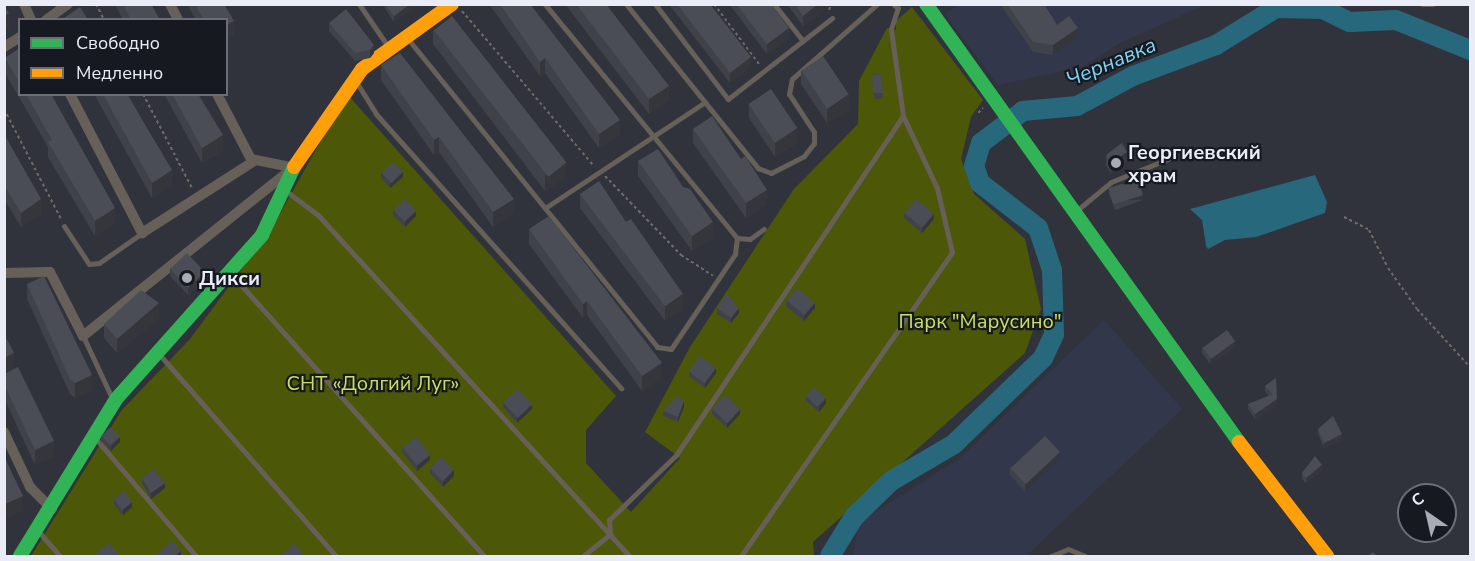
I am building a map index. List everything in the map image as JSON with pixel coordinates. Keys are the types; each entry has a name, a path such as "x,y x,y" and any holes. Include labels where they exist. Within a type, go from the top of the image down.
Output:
{"street":[{"path":"24,4 31,18"},
{"path":"49,18 68,4"},
{"path":"170,4 177,18"},
{"path":"20,556 39,532 92,433 158,353 232,275 286,191 294,166 353,76 452,4"},
{"path":"930,6 995,99 1032,147 1194,383 1327,556"},
{"path":"4,47 18,38"},
{"path":"71,96 142,233 254,161"},
{"path":"218,96 254,161 280,169 294,166"},
{"path":"4,273 50,272 82,336 294,166"},
{"path":"4,432 30,487 51,509"}],"lane":[{"path":"359,4 390,49"},
{"path":"545,4 737,238 750,239 764,229"},
{"path":"626,4 758,168 779,171 814,143 813,132 789,94 792,79 877,4"},
{"path":"774,4 803,41"},
{"path":"741,556 952,252 937,188 903,116 891,29 898,8 893,4"},
{"path":"1422,4 1433,4"},
{"path":"657,5 729,99 832,18"},
{"path":"407,37 663,350 671,349 735,254 737,238"},
{"path":"353,76 376,114 621,388"},
{"path":"545,208 705,102"},
{"path":"583,556 609,534 609,520 682,445 903,116"},
{"path":"1076,212 1111,182 1168,159"},
{"path":"286,191 318,215 629,556"},
{"path":"64,226 89,264 99,263 142,233"},
{"path":"232,275 484,556"},
{"path":"82,336 110,394"},
{"path":"158,353 336,556"},
{"path":"92,433 196,556"},
{"path":"39,532 60,556"},
{"path":"1051,556 1068,549 1085,556"}],"path":[{"path":"96,4 103,18"},
{"path":"457,4 600,171 681,255 717,279"},
{"path":"714,4 765,71"},
{"path":"144,96 197,198"},
{"path":"4,110 64,226"},
{"path":"1344,217 1370,230 1388,268 1417,309 1470,367"}],"shaded area":[{"path":"958,4 1205,5 1120,43 1082,67 998,85 945,14"},
{"path":"1315,175 1327,202 1325,213 1256,237 1225,240 1208,249 1202,220 1190,209"},
{"path":"1104,320 1182,409 1026,556 853,556 859,522 959,459"}],"green space":[{"name":"СНТ «Долгий Луг»","path":"912,7 983,100 971,117 961,159 974,194 1025,239 1041,309 1025,353 813,542 814,556 31,556 121,411 190,339 271,230 347,94 616,396 586,430 586,463 631,512 680,458 645,432 690,347 794,189 858,124 859,81 887,28 896,30 896,21"}],"building":[{"path":"123,4 151,4 159,18 130,18"},
{"path":"195,4 224,4 234,21 228,24 228,18 203,18"},
{"path":"385,4 410,4 394,16"},
{"path":"500,4 530,4 620,120 599,134 545,58 540,62"},
{"path":"576,4 606,4 669,86 649,99"},
{"path":"677,4 710,4 751,57 730,73"},
{"path":"736,4 771,4 789,28 767,44"},
{"path":"795,4 818,4 803,16"},
{"path":"1007,4 1044,4 1057,25 1069,16 1078,28 1053,45 1033,42"},
{"path":"4,6 9,13 4,16"},
{"path":"80,7 87,18 64,18"},
{"path":"346,9 374,45 370,50 355,53 329,23"},
{"path":"452,16 567,163 548,177 434,30"},
{"path":"18,49 18,81 5,58"},
{"path":"400,53 514,199 493,212 439,137 434,140 381,65"},
{"path":"823,56 849,94 827,109 801,71"},
{"path":"881,74 883,93 873,93 872,75"},
{"path":"771,89 797,128 775,143 749,104"},
{"path":"27,96 52,96 115,208 95,221 48,142 52,140"},
{"path":"104,96 128,96 172,170 152,183"},
{"path":"173,96 199,96 223,135 202,148"},
{"path":"712,116 741,159 745,156 767,190 746,203 693,129"},
{"path":"4,134 41,199 21,213 4,185"},
{"path":"1122,143 1127,152 1111,163 1106,155"},
{"path":"658,149 683,187 690,189 713,222 692,236 638,161"},
{"path":"393,162 403,172 392,183 382,173"},
{"path":"1138,179 1143,195 1113,204 1108,188"},
{"path":"599,181 626,222 631,219 683,294 665,306 580,194"},
{"path":"405,199 416,211 404,222 393,210"},
{"path":"916,199 934,214 922,228 904,213"},
{"path":"549,216 662,363 642,376 587,301 583,304 529,229"},
{"name":"Дикси","path":"187,253 205,272 188,288 170,269"},
{"path":"44,276 92,375 75,383 70,379 27,284"},
{"path":"797,288 815,303 804,315 787,300"},
{"path":"141,290 159,303 117,339 104,324"},
{"path":"727,294 739,308 731,318 717,308"},
{"path":"1227,330 1235,341 1211,359 1203,348"},
{"path":"4,334 14,353 4,358"},
{"path":"700,356 716,368 705,383 689,371"},
{"path":"18,367 54,441 35,450 4,384 4,374"},
{"path":"1276,378 1277,399 1255,414 1248,404 1273,394 1265,386"},
{"path":"814,387 826,398 818,407 806,396"},
{"path":"518,389 532,404 518,418 503,403"},
{"path":"725,395 740,409 727,423 712,409"},
{"path":"677,396 684,401 678,417 663,411"},
{"path":"1333,416 1342,434 1324,443 1318,429"},
{"path":"111,427 120,437 110,445 101,436"},
{"path":"1045,436 1060,452 1026,484 1011,468"},
{"path":"416,437 430,455 417,466 403,447"},
{"path":"4,456 23,496 5,504 4,502"},
{"path":"1315,456 1322,465 1306,478 1302,473"},
{"path":"441,457 454,470 442,481 430,468"},
{"path":"154,469 165,483 151,493 142,478"},
{"path":"124,491 132,502 122,510 113,499"},
{"path":"172,541 181,551 175,556 156,555"},
{"path":"109,543 121,556 94,556"},
{"path":"295,544 303,554 301,556 280,556"}],"waterway":[{"name":"Чернавка","path":"830,556 854,517 891,481 954,444 1043,358 1054,334 1052,270 1038,228 980,183 974,166 981,143 1023,111 1077,106 1133,76 1216,45 1276,8 1323,9 1350,22 1396,20 1470,50"}],"traffic: fast":[{"path":"926,4 1239,442"},
{"path":"20,556 117,398 262,235 294,167"}],"traffic: slow":[{"path":"294,167 362,69 452,4"},
{"path":"1239,442 1327,556"}],"place":[{"name":"Георгиевский храм","path":"1116,163"},
{"name":"Дикси","path":"187,278"}],"park label":[{"name":"Парк \"Марусино\"","path":"980,321"}]}
